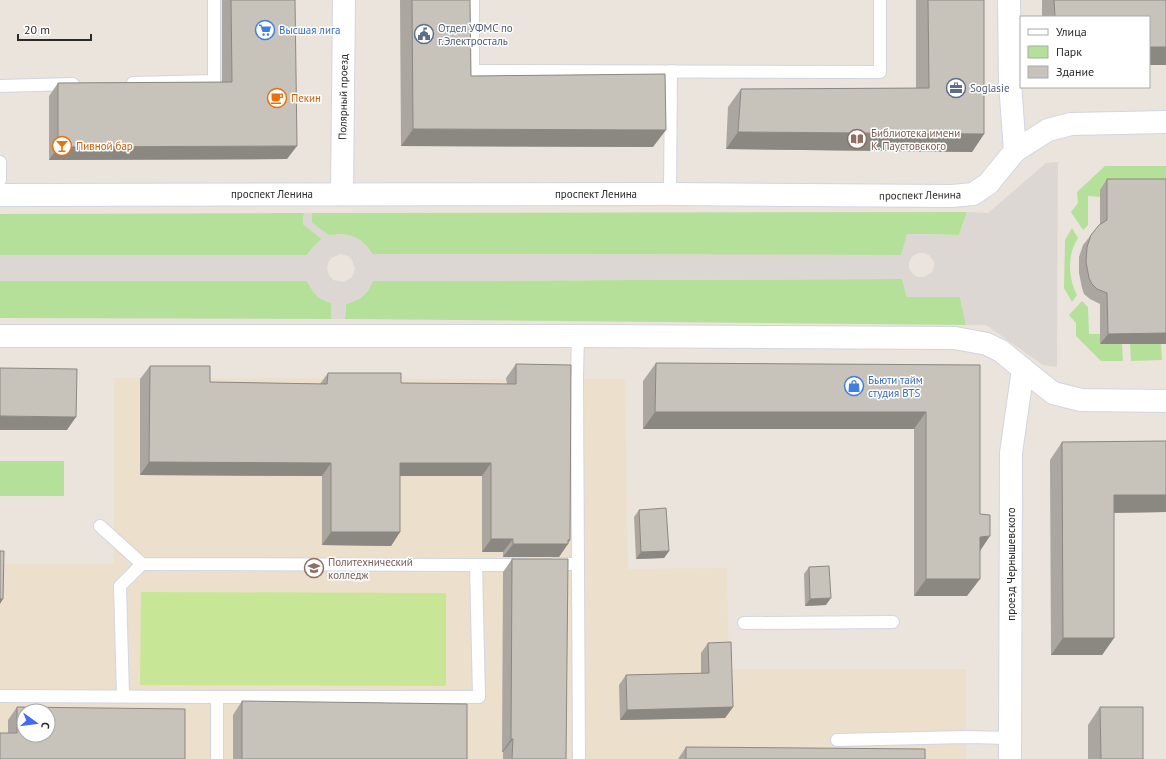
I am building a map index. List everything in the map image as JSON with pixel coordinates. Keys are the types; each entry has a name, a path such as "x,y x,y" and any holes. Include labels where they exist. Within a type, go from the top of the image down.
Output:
{"street":[{"name":"Полярный проезд","path":"342,194 344,0"},
{"path":"1009,0 1010,83 1014,150"},
{"name":"проспект Ленина","path":"0,195 670,194 952,196 973,194 988,184 1014,150 1048,130 1072,124 1166,122"},
{"path":"0,336 578,336 955,338 987,344 1001,351 1053,393 1081,400 1166,402"},
{"name":"проезд Чернышевского","path":"1011,749 1011,453 1023,369"}],"lane":[{"path":"121,83 214,81 214,0"},
{"path":"473,0 474,71 880,72 880,0"},
{"path":"670,194 671,71"},
{"path":"0,86 82,84"},
{"path":"0,162 0,180"},
{"path":"578,336 579,759"},
{"path":"100,526 142,564 578,564"},
{"path":"123,696 120,586 142,564"},
{"path":"0,696 479,697 476,565"},
{"path":"744,623 893,622"},
{"path":"217,697 217,759"},
{"path":"837,740 966,737 1011,749"}],"shaded area":[{"path":"1058,162 1057,367 1043,365 986,325 966,325 960,297 907,297 902,279 373,281 368,291 360,299 346,304 345,319 331,319 331,303 319,298 314,293 307,281 0,281 0,255 307,255 322,239 303,224 304,213 312,213 312,223 329,235 343,234 355,237 362,241 372,254 901,255 907,234 959,235 967,212 988,213 1046,163","holes":["918,253 929,255 934,262 932,272 925,277 917,277 909,269 909,262 912,257","341,254 348,256 352,260 355,269 352,277 344,282 333,280 327,269 331,258"]},
{"name":"Политехнический колледж","path":"114,378 625,379 628,569 727,568 729,669 966,669 966,759 0,759 0,564 114,564"}],"green space":[{"path":"1105,166 1166,166 1166,189 1100,190 1100,197 1088,196 1088,225 1083,230 1071,212 1078,203 1077,192"},
{"path":"967,212 959,235 908,234 902,255 372,254 369,248 354,237 342,234 329,236 312,223 312,213"},
{"path":"304,213 303,224 322,239 307,255 0,255 0,214"},
{"path":"1072,228 1078,238 1074,245 1070,259 1070,274 1077,295 1072,302 1064,288 1065,240"},
{"path":"902,279 907,297 960,297 966,325 345,319 346,304 355,301 362,296 368,290 373,281"},
{"path":"0,281 307,281 316,295 331,303 331,319 0,318"},
{"path":"1082,301 1088,307 1089,334 1100,334 1122,344 1123,361 1101,361 1076,336 1076,323 1069,315"},
{"path":"1130,344 1161,344 1162,360 1131,361"},
{"path":"0,461 64,461 64,496 0,496"},
{"path":"141,592 446,593 446,686 140,685"}],"building":[{"path":"231,0 295,0 297,146 58,147 58,83 232,82"},
{"path":"412,0 470,0 471,76 665,74 666,130 413,129"},
{"path":"928,0 984,0 984,134 738,132 741,89 929,88"},
{"path":"1054,0 1166,0 1166,47 1150,47 1150,16 1055,16"},
{"path":"1107,179 1166,179 1166,333 1108,334 1107,293 1097,289 1092,284 1089,278 1086,262 1087,247 1091,235 1099,225 1107,220"},
{"path":"656,363 980,365 980,514 990,515 990,536 980,537 980,579 926,579 926,412 655,412"},
{"path":"516,364 571,365 570,540 568,540 568,544 513,544 513,539 491,539 491,463 400,463 400,532 331,532 331,463 149,462 150,366 210,366 210,382 327,384 328,373 401,373 401,383 516,384"},
{"path":"0,368 77,369 76,417 0,416"},
{"path":"1166,441 1166,495 1114,495 1114,638 1063,638 1062,442"},
{"path":"666,508 669,551 641,552 639,510"},
{"path":"0,551 4,551 3,599 0,599"},
{"path":"512,559 568,559 566,759 512,759"},
{"path":"829,566 831,598 810,599 809,567"},
{"path":"731,642 733,707 627,710 626,675 709,673 708,643"},
{"path":"242,701 467,704 467,759 242,759"},
{"path":"56,707 185,709 185,759 0,759 0,733 16,733 16,743 56,743"},
{"path":"1100,707 1143,707 1143,759 1101,759"},
{"path":"686,747 925,749 925,759 686,759"}],"place":[{"name":"Высшая лига","path":"265,30"},
{"name":"Отдел УФМС по г.Электросталь","path":"424,34"},
{"name":"Soglasie","path":"956,88"},
{"name":"Пекин","path":"277,98"},
{"name":"Библиотека имени К. Паустовского","path":"857,139"},
{"name":"Пивной бар","path":"62,146"},
{"name":"Бьюти тайм студия BTS","path":"854,386"},
{"name":"Политехнический колледж","path":"314,568"}]}
